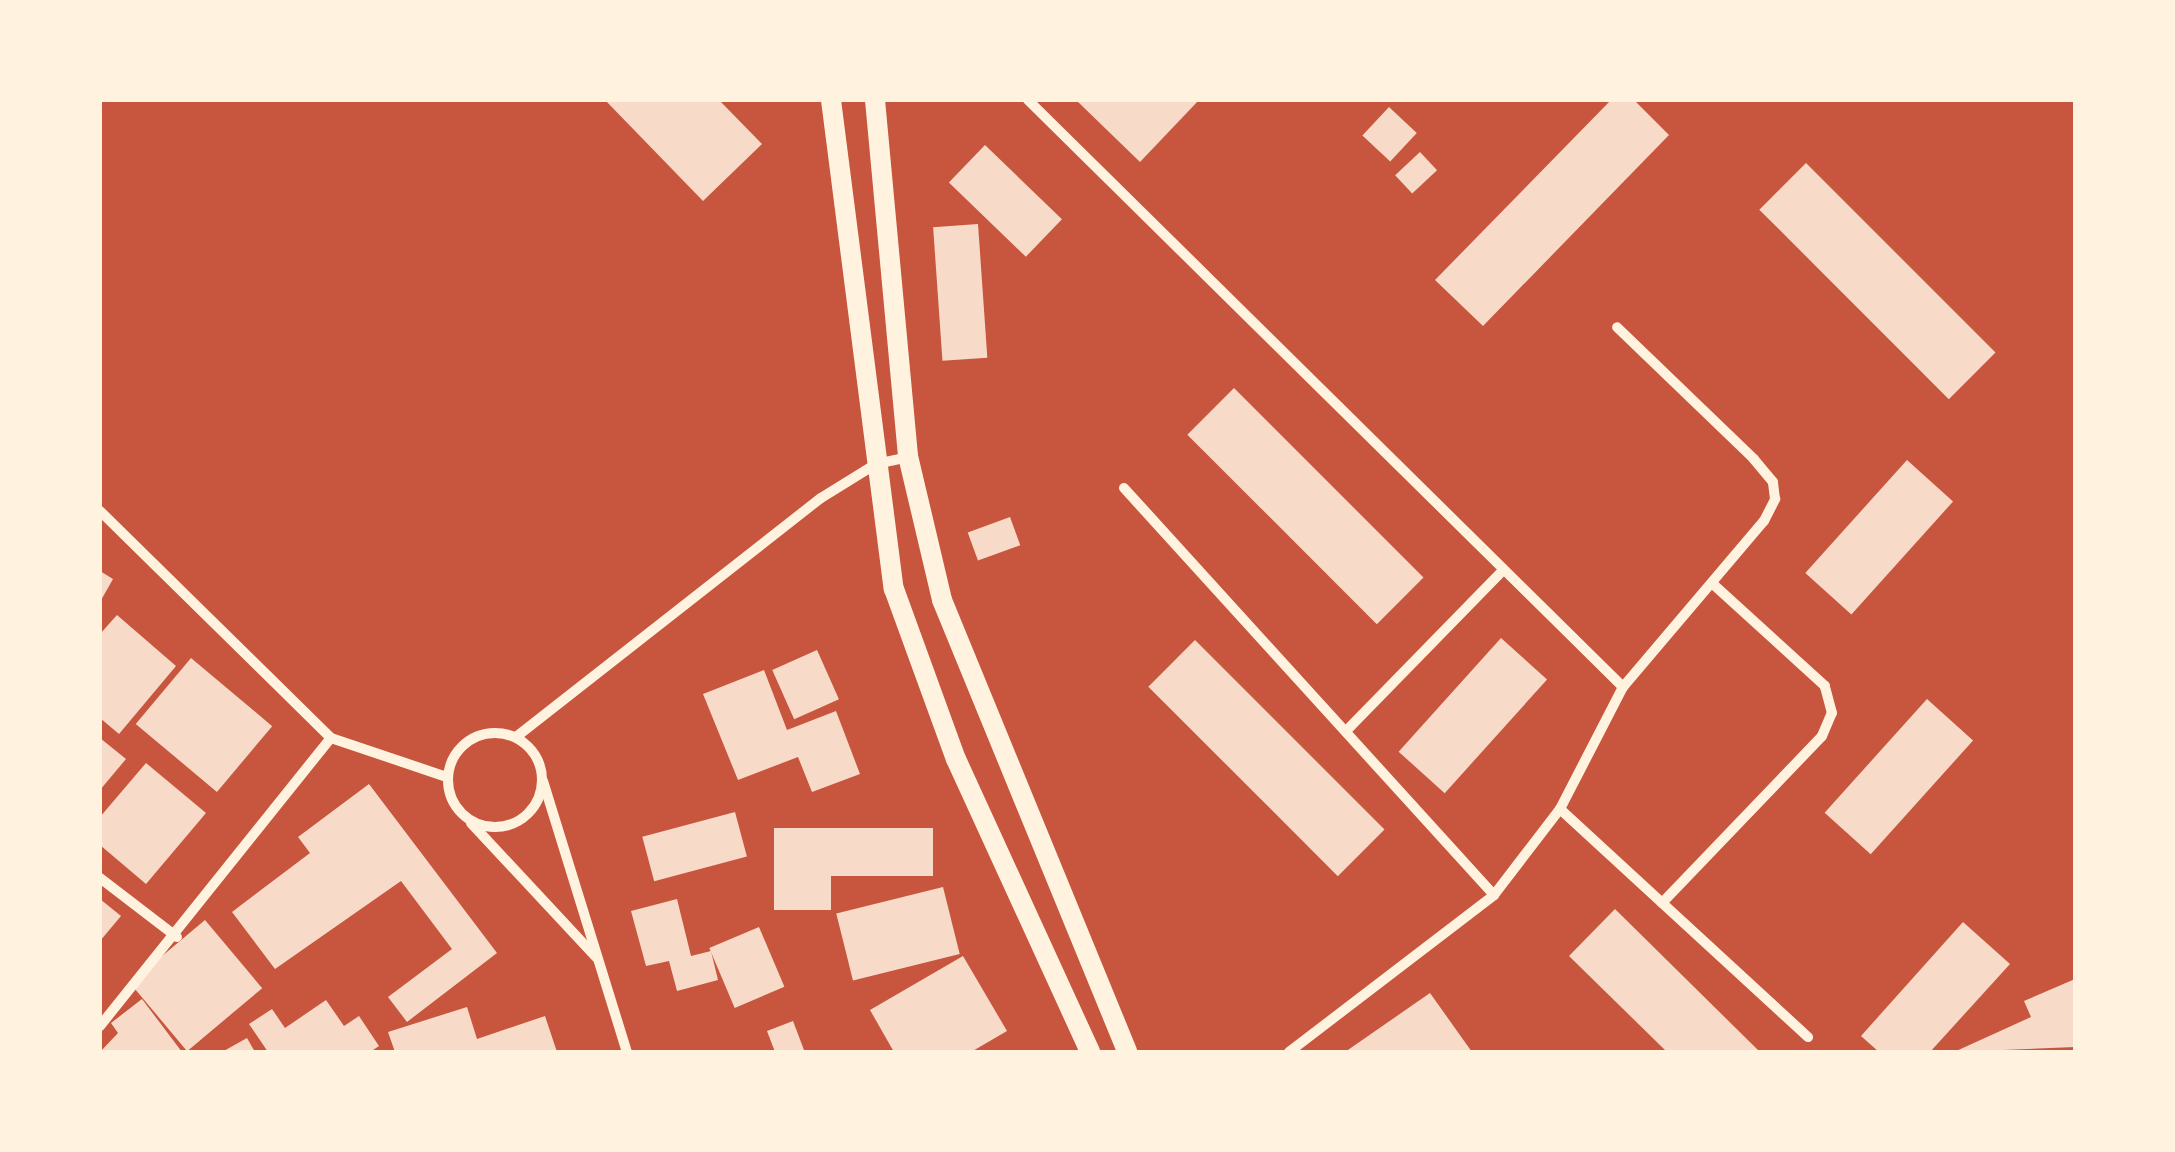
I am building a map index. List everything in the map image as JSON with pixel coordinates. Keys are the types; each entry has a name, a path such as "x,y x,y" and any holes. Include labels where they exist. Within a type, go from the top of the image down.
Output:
{"main road":[{"path":"832,100 894,589 956,758 1090,1052"},
{"path":"876,100 908,456 942,600 1127,1052"}],"street":[{"path":"1028,100 1500,573 1622,687"},
{"path":"1289,1052 1494,895 1560,809 1622,687 1764,521 1775,499 1772,482 1617,328"},
{"path":"516,737 822,498 876,464 908,456"},
{"path":"1124,488 1349,728 1494,895"},
{"path":"100,512 332,738 447,777"},
{"path":"1349,728 1500,573"},
{"path":"1662,902 1822,736 1832,713 1825,686 1712,583"},
{"path":"597,959 456,807 447,777 458,748 471,738 486,733 516,737 528,746 541,774 627,1052"},
{"path":"100,1026 177,937 332,738"},
{"path":"468,818 512,824 535,804 541,774"},
{"path":"1560,809 1808,1037"},
{"path":"100,878 177,937"}],"building":[{"path":"605,100 719,100 762,144 703,201"},
{"path":"1076,100 1199,100 1140,162"},
{"path":"1611,100 1634,100 1669,135 1483,326 1435,280"},
{"path":"1389,107 1417,133 1390,161 1362,136"},
{"path":"985,145 1062,219 1026,257 949,182"},
{"path":"1420,152 1437,170 1412,193 1395,175"},
{"path":"1806,163 1996,353 1949,399 1759,210"},
{"path":"978,224 987,358 942,361 933,227"},
{"path":"1234,388 1424,578 1377,624 1187,435"},
{"path":"1907,460 1953,501 1851,614 1805,573"},
{"path":"1010,517 1020,545 978,561 968,532"},
{"path":"100,571 113,579 100,602"},
{"path":"117,615 176,666 119,734 100,718 100,634"},
{"path":"1501,638 1547,679 1445,793 1399,752"},
{"path":"1195,640 1385,830 1338,876 1148,687"},
{"path":"817,650 839,699 794,719 772,670"},
{"path":"191,658 272,726 217,792 136,724"},
{"path":"764,670 787,730 836,711 860,774 812,792 798,757 738,780 703,694"},
{"path":"1927,699 1973,740 1871,854 1825,813"},
{"path":"100,738 126,759 100,790"},
{"path":"146,763 206,813 146,884 100,845 100,817"},
{"path":"369,784 497,953 407,1022 388,997 452,949 401,881 275,969 232,912 310,853 298,837"},
{"path":"735,812 747,856 654,881 642,837"},
{"path":"774,828 933,828 933,876 831,876 831,910 774,910"},
{"path":"943,887 960,954 853,981 836,914"},
{"path":"100,899 121,916 100,941"},
{"path":"677,899 691,956 711,951 718,980 677,991 669,961 646,966 631,911"},
{"path":"1615,909 1760,1052 1667,1052 1569,956"},
{"path":"205,920 262,988 187,1051 130,983"},
{"path":"1963,922 2010,964 1930,1052 1879,1052 1861,1036"},
{"path":"759,927 784,987 735,1008 709,948"},
{"path":"963,956 1007,1031 971,1052 894,1052 870,1010"},
{"path":"2075,979 2075,1047 1954,1052 2031,1017 2024,1001"},
{"path":"1430,993 1472,1052 1345,1052"},
{"path":"142,999 182,1052 100,1052 118,1033 111,1023"},
{"path":"326,1000 344,1026 359,1016 379,1046 370,1052 268,1052 249,1024 272,1009 285,1028"},
{"path":"467,1007 477,1039 545,1016 557,1052 395,1052 388,1032"},
{"path":"793,1021 804,1050 775,1052 767,1031"},
{"path":"247,1038 255,1052 222,1052"}]}
